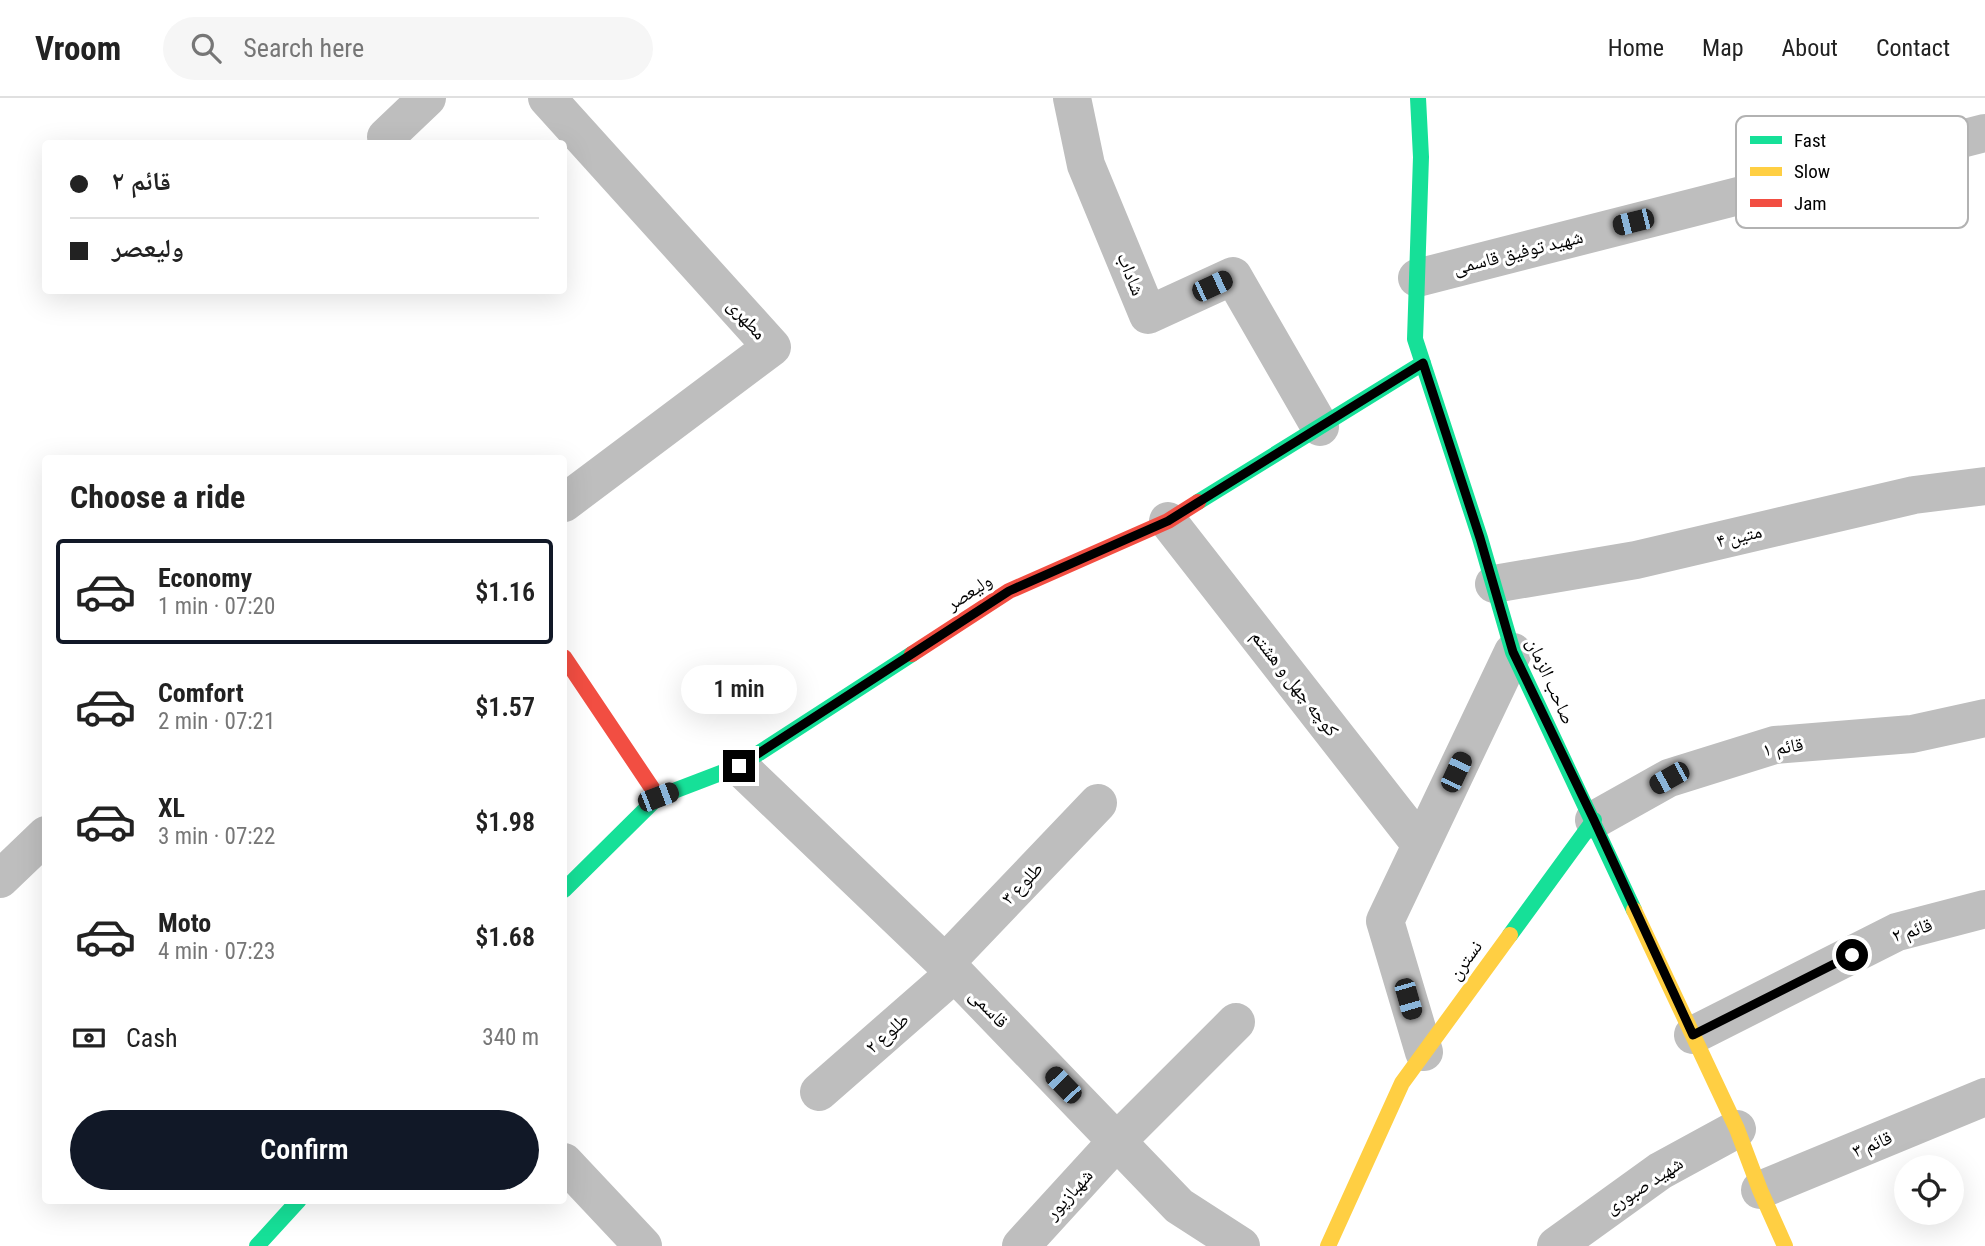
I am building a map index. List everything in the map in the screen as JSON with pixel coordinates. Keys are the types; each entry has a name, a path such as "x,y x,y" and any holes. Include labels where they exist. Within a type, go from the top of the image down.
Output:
{"street":[{"path":"386,137 426,98"},
{"name":"مطهری","path":"548,98 772,347 567,501"},
{"name":"شاداب","path":"1072,98 1086,165 1148,315 1233,276 1320,427"},
{"name":"صاحب الزمان","path":"1418,98 1421,157 1415,339 1513,652 1737,1129 1784,1246"},
{"name":"شهید توفیق قاسمی","path":"1968,137 1985,133"},
{"name":"شهید توفیق قاسمی","path":"1417,278 1736,197"},
{"name":"ولیعصر","path":"567,887 658,797 739,766 1009,591 1168,521 1423,363"},
{"name":"متین ۴","path":"1493,584 1636,560 1914,495 1985,485"},
{"name":"کوچه چهل و هشتم","path":"1168,521 1422,845"},
{"path":"1424,1052 1385,921 1513,652"},
{"path":"567,661 658,797"},
{"name":"قائم ۱","path":"1594,820 1669,778 1775,745 1912,734 1985,719"},
{"name":"قاسمی","path":"739,766 950,968 1179,1206 1241,1246"},
{"name":"طلوع ۳","path":"950,968 1098,803"},
{"name":"نسترن","path":"1328,1246 1402,1083 1594,820"},
{"path":"0,879 42,839"},
{"name":"قائم ۲","path":"1693,1035 1897,932 1985,909"},
{"name":"طلوع ۲","path":"819,1092 950,968"},
{"name":"شهبازپور","path":"1021,1246 1117,1141 1236,1022"},
{"name":"قائم ۳","path":"1760,1190 1985,1097"},
{"name":"شهید صبوری","path":"1556,1246 1660,1171 1737,1129"},
{"path":"567,1165 643,1246"},
{"path":"257,1246 295,1204"}],"traffic: fast":[{"path":"1418,98 1421,157 1415,339 1480,538 1513,652 1634,910"},
{"path":"1198,502 1423,363"},
{"path":"567,887 658,797 739,766 912,654"},
{"path":"1510,935 1594,820"},
{"path":"257,1246 295,1204"}],"traffic: slow":[{"path":"1634,910 1737,1129 1785,1246"},
{"path":"1328,1246 1402,1083 1510,935"}],"traffic: jam":[{"path":"912,654 1009,591 1168,521 1198,502"},
{"path":"567,661 658,797"}],"route":[{"path":"739,766 1009,591 1168,521 1423,363 1480,538 1513,652 1693,1035 1852,955"}]}
